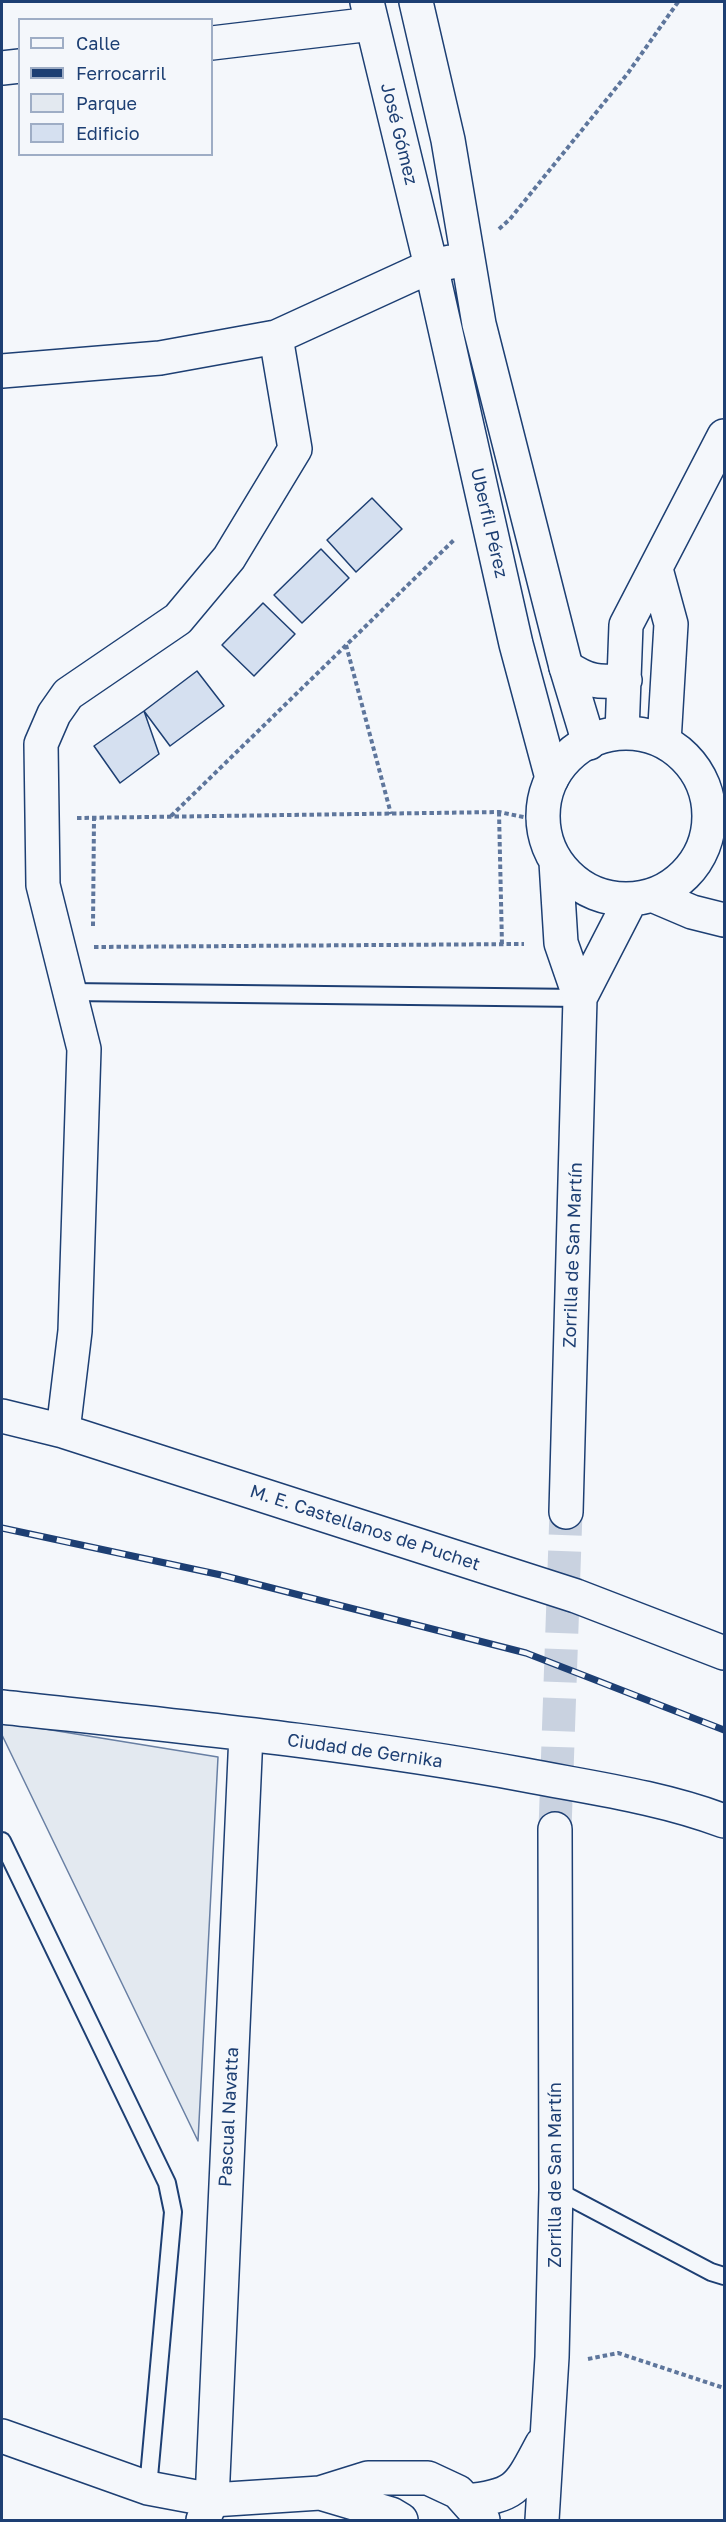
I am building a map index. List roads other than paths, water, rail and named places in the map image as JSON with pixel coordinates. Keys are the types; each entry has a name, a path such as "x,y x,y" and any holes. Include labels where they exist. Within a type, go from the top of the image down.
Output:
{"street":[{"path":"416,2 448,140 479,324 566,668 589,743"},
{"path":"213,43 369,13"},
{"name":"José Gómez","path":"369,13 431,266"},
{"path":"2,68 18,66"},
{"path":"2,371 160,358 276,337 431,266 467,258"},
{"name":"Uberfil Pérez","path":"431,266 516,644 552,778"},
{"path":"63,1431 75,1331 84,1049 43,885 41,744 54,714 68,694 178,619 229,558 295,448 276,337"},
{"path":"622,733 626,625 724,436"},
{"path":"656,569 671,624 664,742"},
{"path":"566,668 592,681 625,680"},
{"path":"622,733 644,735 664,742 682,754 696,770 706,790 716,843 700,854 688,872 672,886 642,897 609,898 571,879 556,862 547,842 543,821 545,799 552,778 565,761 581,746 589,743 600,737 622,733"},
{"name":"Zorrilla de San Martín","path":"556,862 561,943 580,998 566,1512"},
{"path":"642,897 724,920"},
{"name":"Zorrilla de San Martín","path":"580,998 642,897"},
{"name":"M. E. Castellanos de Puchet","path":"2,1416 63,1431 576,1596 724,1653"},
{"name":"Ciudad de Gernika","path":"2,1707 246,1734 469,1765 687,1807 724,1821"},
{"name":"Pascual Navatta","path":"208,2510 246,1734"},
{"name":"Zorrilla de San Martín","path":"543,2520 552,2357 556,2190 555,1829"},
{"path":"2,2436 208,2510 320,2493 368,2478 428,2478 458,2492 475,2511 522,2482 547,2435"},
{"path":"320,2493 391,2514 402,2520"}],"lane":[{"path":"70,992 580,998"},
{"path":"2,1841 167,2183 173,2212 148,2488"},
{"path":"556,2190 711,2272 724,2276"}],"tunnel":[{"path":"555,1829 566,1512"}],"railway":[{"path":"2,1528 221,1575 526,1653 724,1730"}]}
